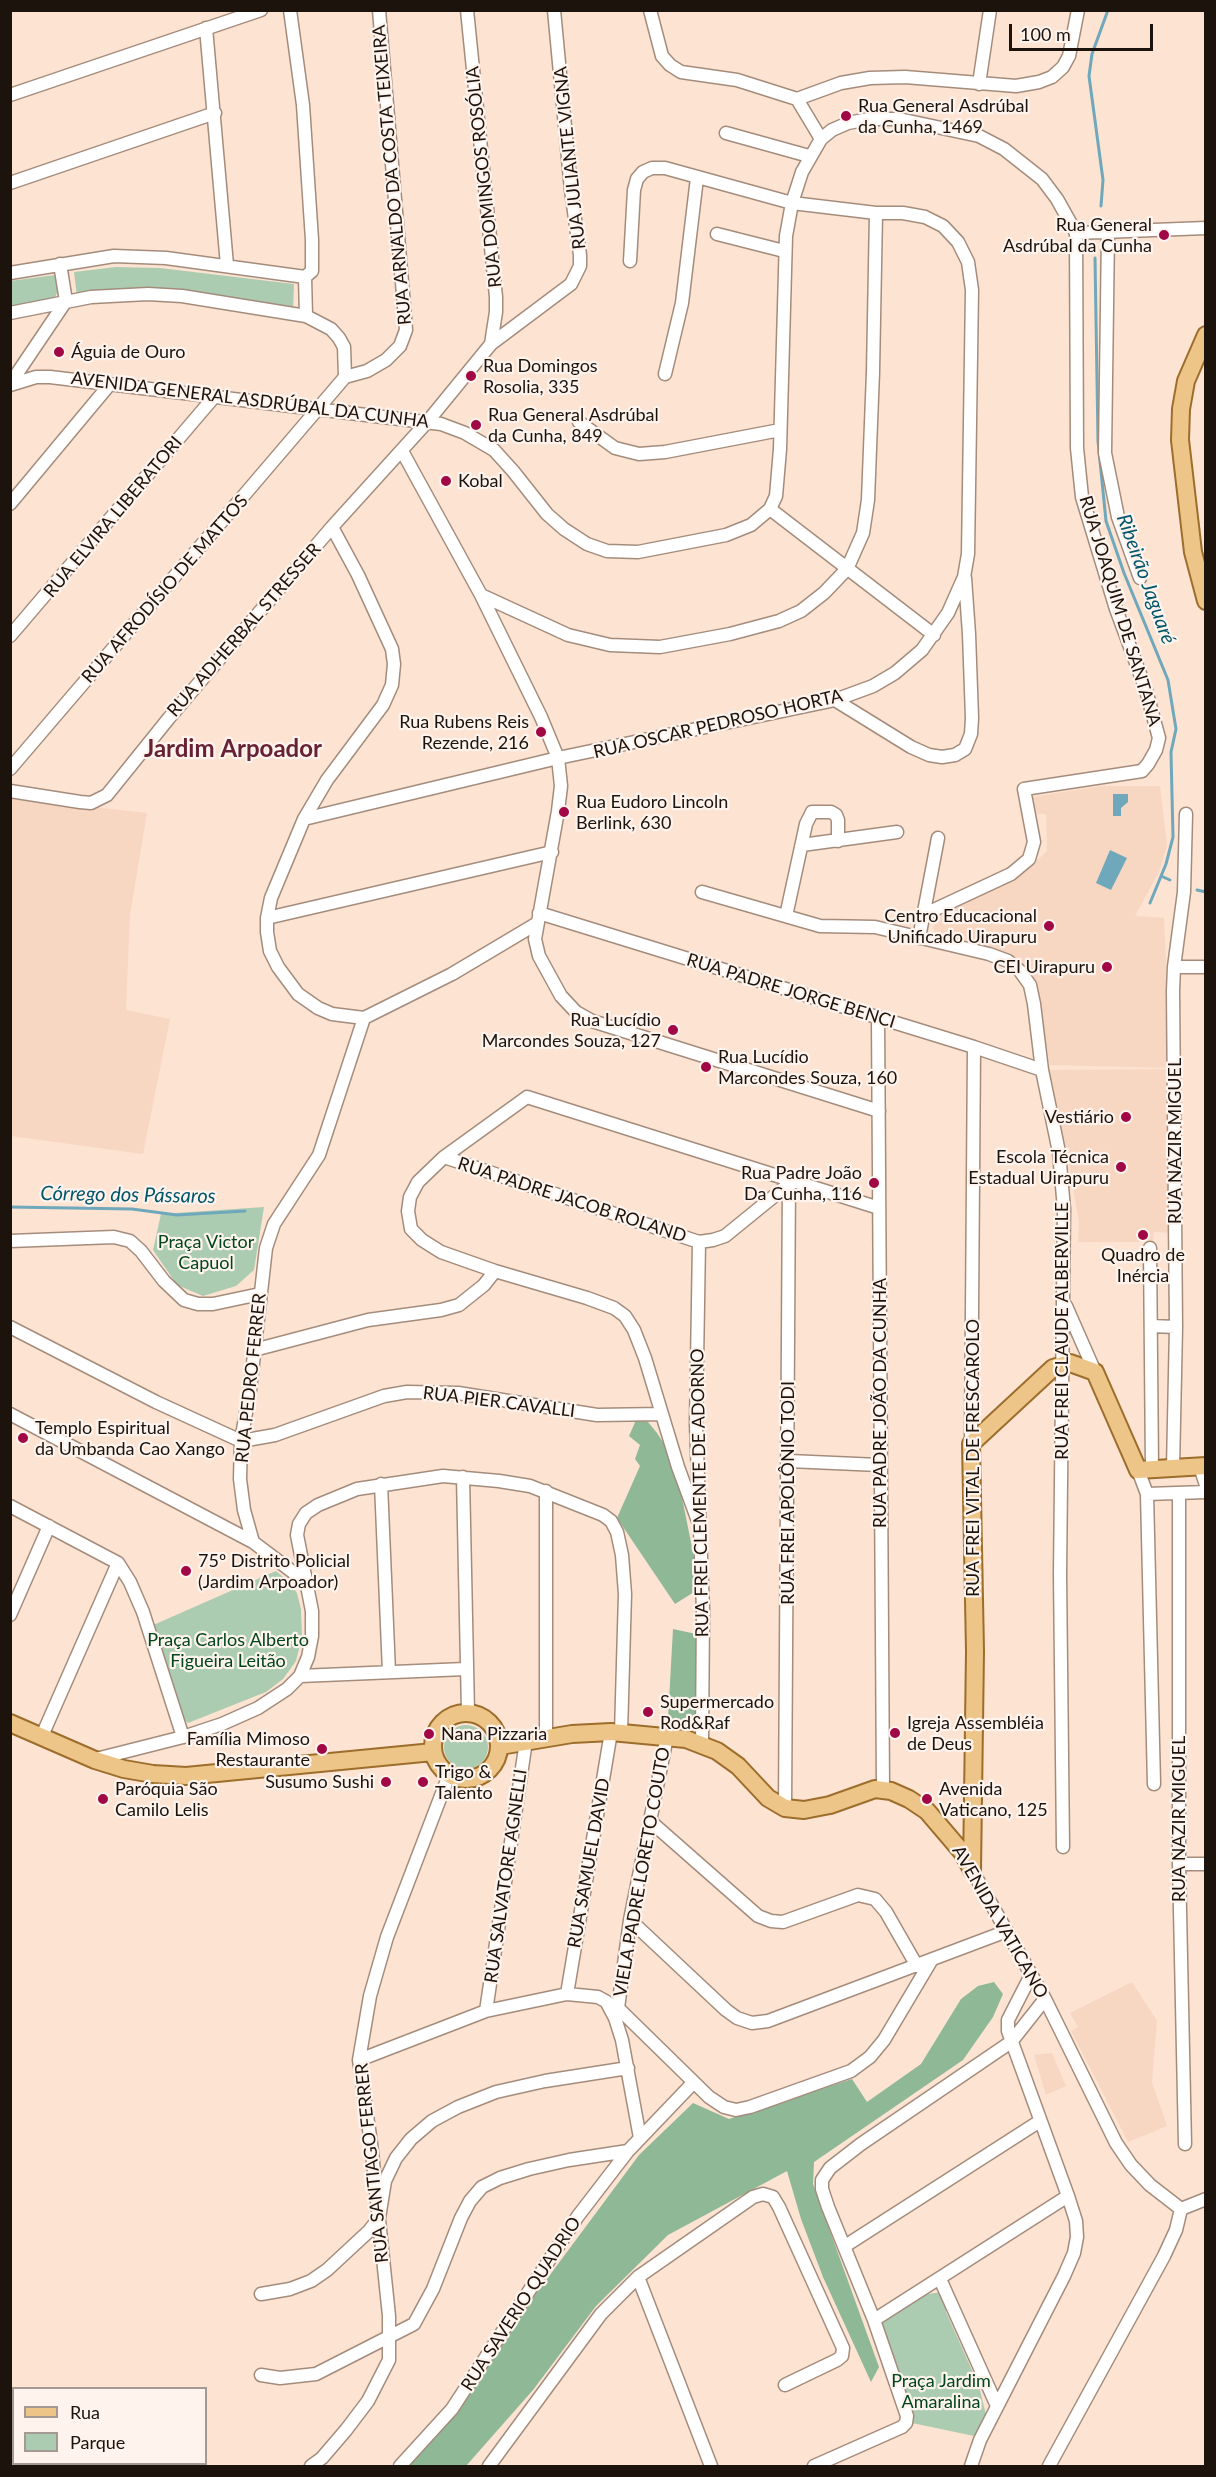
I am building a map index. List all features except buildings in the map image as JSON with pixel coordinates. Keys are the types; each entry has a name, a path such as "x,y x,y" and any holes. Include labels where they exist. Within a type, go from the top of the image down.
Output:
{"main road":[{"path":"1206,335 1186,381 1181,409 1180,440 1193,552 1206,601"},
{"path":"971,1444 1053,1368 1062,1364 1079,1365 1095,1372 1145,1469 1203,1467"},
{"name":"RUA FREI VITAL DE FRESCAROLO","path":"971,1444 975,1651 972,1870"},
{"path":"468,1712 487,1719 498,1736 500,1746 498,1757 483,1775 472,1779 460,1779 449,1775 442,1769 433,1752 433,1740 441,1724 456,1714 468,1712"},
{"path":"10,1724 95,1760 143,1772 186,1776 433,1752"},
{"path":"500,1746 546,1737 616,1733 667,1737 702,1744 738,1766 768,1798 785,1808 804,1810 830,1805 875,1789 883,1789"},
{"name":"AVENIDA VATICANO","path":"883,1789 909,1799 927,1812 962,1852 972,1870"}],"street":[{"path":"10,95 261,10"},
{"path":"10,273 114,256 166,258 305,277 312,271 303,105 290,10"},
{"name":"RUA ARNALDO DA COSTA TEIXEIRA","path":"345,377 367,371 386,360 400,346 406,330 379,10"},
{"name":"RUA DOMINGOS ROSÓLIA","path":"467,10 496,297 491,344"},
{"name":"RUA JULIANTE VIGNA","path":"428,421 491,344 571,284 580,266 554,10"},
{"path":"650,10 662,56 681,72 737,80 797,99 841,83 870,78 905,77 1016,86 1039,82 1052,77 1063,67 1069,56 1078,10"},
{"path":"979,84 990,10"},
{"path":"206,28 227,265"},
{"path":"797,99 821,139"},
{"path":"10,183 214,113"},
{"path":"934,635 770,509 776,496 780,430 784,251 792,203 809,156 821,139 848,123 869,119 899,119 979,136 1004,148 1042,179 1081,233 1206,228"},
{"path":"726,133 809,156"},
{"name":"RUA OSCAR PEDROSO HORTA","path":"304,819 558,758 835,700 873,686 895,673 922,650 948,613 964,577 969,528 972,290 968,261 958,243 943,226 926,218 903,213 876,213 792,203 665,168 652,168 637,178 634,190 630,261"},
{"path":"665,374 682,303 697,178"},
{"path":"481,595 568,635 610,645 660,647 730,634 778,621 801,611 824,593 847,569 863,533 868,500 876,213"},
{"path":"1106,232 1106,453 1118,517 1140,578"},
{"name":"RUA JOAQUIM DE SANTANA","path":"923,915 1023,867 1032,852 1034,842 1024,789 1142,771 1156,750 1158,738 1146,690 1116,609 1082,497 1077,448 1081,233"},
{"path":"717,234 784,251"},
{"path":"10,385 66,301 60,264"},
{"path":"305,277 306,316"},
{"path":"10,313 66,301 148,294 182,296 306,316 330,329 339,338 344,347 345,377"},
{"name":"AVENIDA GENERAL ASDRÚBAL DA CUNHA","path":"10,385 36,377 50,376 441,424 465,433 494,450 555,522 587,544 607,551 638,552 726,535 751,525 770,509"},
{"name":"RUA AFRODÍSIO DE MATTOS","path":"10,769 345,377"},
{"path":"10,504 110,384"},
{"name":"RUA ELVIRA LIBERATORI","path":"10,636 214,396"},
{"name":"RUA ADHERBAL STRESSER","path":"10,791 80,802 91,802 107,795 169,718 332,526 428,421"},
{"path":"579,422 615,448 639,454 676,450 780,430"},
{"path":"402,450 481,595 541,717 558,758 561,786 552,852 537,918 535,939 539,956 548,976 561,996 576,1012 592,1021 879,1111"},
{"path":"332,526 392,649 394,664 392,685 383,705 327,780 304,819 271,898 267,918 270,951 278,967 298,994 318,1008 332,1014 364,1018 452,974 537,918"},
{"path":"835,700 911,747 929,755 942,757 955,755 965,749 971,734 972,718 964,577"},
{"path":"786,916 801,845 808,818 812,812 831,812 836,815 838,841"},
{"name":"RUA NAZIR MIGUEL","path":"1173,1468 1176,1326 1174,967 1184,892 1186,814"},
{"path":"801,845 897,832"},
{"path":"919,938 938,837"},
{"path":"267,918 552,852"},
{"name":"RUA FREI CLAUDE ALBERVILLE","path":"702,892 820,926 875,927 989,954 1008,962 1020,971 1030,985 1035,1004 1042,1070 1059,1152 1062,1181 1065,1302 1062,1364 1060,1574 1063,1847"},
{"name":"RUA PADRE JORGE BENCI","path":"537,918 878,1018 1042,1070"},
{"path":"1174,967 1206,967"},
{"name":"RUA PEDRO FERRER","path":"254,1542 244,1510 240,1479 241,1441 269,1235 320,1155 364,1018"},
{"name":"RUA PADRE JOÃO DA CUNHA","path":"878,1018 879,1465 883,1789"},
{"name":"RUA FREI VITAL DE FRESCAROLO","path":"971,1444 974,1047"},
{"path":"698,1521 678,1467 645,1358 634,1330 625,1316 614,1308 587,1298 495,1271 441,1252 422,1240 411,1229 408,1211 410,1197 418,1182 444,1157 527,1097 879,1208"},
{"name":"RUA PADRE JACOB ROLAND","path":"444,1157 699,1242 725,1236 789,1181"},
{"name":"RUA FREI APOLÔNIO TODI","path":"785,1808 789,1181"},
{"path":"10,1241 114,1237 130,1241 141,1251 164,1281 184,1300 198,1304 213,1304 260,1293"},
{"name":"RUA FREI CLEMENTE DE ADORNO","path":"699,1242 696,1424 703,1610 702,1744"},
{"path":"1150,1248 1151,1326 1145,1469 1154,1784"},
{"path":"254,1350 368,1320 450,1308 472,1296 495,1271"},
{"path":"1065,1302 1095,1372"},
{"path":"1151,1326 1176,1326"},
{"path":"10,1327 156,1402 241,1441"},
{"name":"RUA PIER CAVALLI","path":"241,1441 275,1435 384,1396 407,1392 458,1394 597,1415 662,1414"},
{"path":"10,1414 254,1542 306,1582"},
{"path":"789,1461 879,1465"},
{"path":"1203,1467 1206,1485"},
{"path":"463,1477 465,1669 468,1712"},
{"name":"RUA SAMUEL DAVID","path":"300,1676 308,1657 312,1636 312,1611 297,1535 299,1524 306,1513 318,1505 357,1489 381,1484 420,1478 463,1477 499,1481 546,1491 603,1515 611,1521 617,1532 622,1555 625,1594 616,1733 567,1994"},
{"path":"381,1484 389,1672"},
{"path":"546,1491 546,1737"},
{"path":"1147,1494 1206,1492"},
{"name":"RUA NAZIR MIGUEL","path":"1179,1493 1179,1864 1185,2144"},
{"path":"10,1506 118,1563 130,1582 143,1612 183,1737"},
{"path":"10,1615 49,1526"},
{"path":"41,1738 118,1563"},
{"path":"95,1760 183,1737 258,1708 287,1689 300,1676 465,1669"},
{"name":"VIELA PADRE LORETO COUTO","path":"618,2008 630,1920 667,1737"},
{"name":"RUA SALVATORE AGNELLI","path":"486,2011 526,1740"},
{"name":"RUA SANTIAGO FERRER","path":"311,2466 346,2430 373,2391 389,2360 390,2335 371,2143 359,2060 370,1996 387,1937 449,1775"},
{"path":"650,1821 750,1910 771,1921 783,1922 858,1895 875,1899 886,1912 918,1966"},
{"path":"1179,1864 1206,1864"},
{"name":"AVENIDA VATICANO","path":"972,1870 1045,1999 1116,2143 1131,2165 1150,2185 1181,2209"},
{"path":"630,1920 726,2010 737,2018 752,2023 768,2021 1007,1931"},
{"path":"359,2060 486,2011 567,1994 598,1997 618,2008 709,2097 724,2107 736,2110 851,2071 870,2057 884,2040 931,1961"},
{"path":"971,2466 980,2440 1074,2253 1077,2237 1076,2221 1068,2196 1008,2031 1008,2020 1031,1975"},
{"path":"814,2466 885,2436 906,2423 905,2407 874,2320 822,2189 822,2180 830,2168 876,2133 1011,2042 1045,1999"},
{"path":"606,2000 615,2018 628,2068 640,2138"},
{"path":"261,2295 290,2289 319,2275 369,2231 378,2218 385,2181 396,2158 411,2139 432,2121 458,2107 496,2092 545,2081 628,2068"},
{"name":"RUA SAVERIO QUADRIO","path":"400,2466 452,2409 578,2216 628,2151 693,2082"},
{"path":"845,2246 1040,2121"},
{"path":"261,2375 280,2378 316,2374 414,2324 433,2289 461,2218 470,2201 482,2187 500,2178 529,2169 628,2151"},
{"path":"489,2466 601,2314 638,2277 753,2198 764,2194 773,2198 843,2348 842,2356 837,2360 785,2385"},
{"path":"874,2320 1068,2196"},
{"path":"1048,2466 1164,2256 1176,2230 1181,2209 1206,2199"},
{"path":"638,2277 711,2466"},
{"path":"940,2279 997,2406"}],"shaded area":[{"name":"Centro Educacional Unificado Uirapuru","path":"1100,786 1160,786 1167,846 1159,872 1135,916 1164,918 1171,1068 1050,1065 1033,974 1015,961 936,934 933,928 938,917 1025,872 1047,851 1046,814 1029,814 1026,798"},
{"path":"11,798 147,813 130,915 126,1010 170,1019 143,1154 11,1136"},
{"name":"Escola Técnica Estadual Uirapuru","path":"1173,1069 1173,1233 1154,1232 1153,1242 1078,1242 1079,1222 1066,1148 1046,1070"},
{"path":"1132,1982 1157,2021 1152,2082 1167,2126 1128,2142 1071,2031 1078,2027 1070,2013"},
{"path":"1052,2053 1066,2086 1046,2095 1034,2055"}],"green space":[{"path":"116,267 160,268 294,284 293,311 141,288 77,297 74,272"},
{"path":"55,275 61,285 54,299 11,309 10,281"},
{"name":"Praça Victor Capuol","path":"264,1207 254,1270 236,1286 203,1296 177,1285 153,1250 161,1214"},
{"path":"637,1418 648,1422 657,1433 666,1447 679,1483 696,1567 694,1592 675,1604 617,1518 640,1466 635,1459 640,1445 629,1436"},
{"name":"Praça Carlos Alberto Figueira Leitão","path":"276,1571 297,1593 301,1609 302,1637 296,1661 283,1679 266,1692 188,1723 181,1716 151,1626"},
{"path":"673,1629 696,1634 696,1722 668,1719"},
{"path":"466,1725 482,1731 488,1747 482,1763 466,1769 450,1763 444,1747 450,1731"},
{"path":"994,1982 1003,1994 993,2017 963,2060 814,2162 813,2184 879,2367 871,2382 823,2277 801,2219 787,2171 668,2235 596,2306 533,2390 466,2466 408,2466 639,2155 693,2103 729,2119 852,2079 867,2102 921,2064 961,1999 978,1986"},
{"name":"Praça Jardim Amaralina","path":"942,2292 946,2312 979,2386 986,2415 974,2436 912,2423 877,2321 928,2294"}],"water":[{"path":"1113,794 1128,794 1128,802 1121,808 1121,816 1113,816"},
{"path":"1110,850 1127,858 1111,890 1096,883"}],"waterway":[{"name":"Ribeirão Jaguaré","path":"1101,206 1103,180 1089,76 1092,54 1108,10"},
{"name":"Ribeirão Jaguaré","path":"1095,258 1098,441 1106,521 1124,573 1168,680 1176,729 1171,752 1173,837 1166,864 1150,903"},
{"path":"1161,876 1170,880"},
{"path":"1197,890 1206,892"},
{"name":"Córrego dos Pássaros","path":"10,1207 132,1209 177,1215 245,1211"}],"place":[{"name":"Rua General Asdrúbal da Cunha, 1469","path":"846,116"},
{"name":"Rua General Asdrúbal da Cunha","path":"1164,235"},
{"name":"Águia de Ouro","path":"59,352"},
{"name":"Rua Domingos Rosolia, 335","path":"471,376"},
{"name":"Rua General Asdrúbal da Cunha, 849","path":"476,425"},
{"name":"Kobal","path":"446,481"},
{"name":"Rua Rubens Reis Rezende, 216","path":"541,732"},
{"name":"Rua Eudoro Lincoln Berlink, 630","path":"564,812"},
{"name":"Centro Educacional Unificado Uirapuru","path":"1049,926"},
{"name":"CEI Uirapuru","path":"1107,967"},
{"name":"Rua Lucídio Marcondes Souza, 127","path":"673,1030"},
{"name":"Rua Lucídio Marcondes Souza, 160","path":"706,1067"},
{"name":"Vestiário","path":"1126,1117"},
{"name":"Escola Técnica Estadual Uirapuru","path":"1121,1167"},
{"name":"Rua Padre João Da Cunha, 116","path":"874,1183"},
{"name":"Quadro de Inércia","path":"1143,1235"},
{"name":"Templo Espiritual da Umbanda Cao Xango","path":"23,1438"},
{"name":"75º Distrito Policial (Jardim Arpoador)","path":"186,1571"},
{"name":"Supermercado Rod&Raf","path":"648,1712"},
{"name":"Igreja Assembléia de Deus","path":"895,1733"},
{"name":"Nana Pizzaria","path":"429,1734"},
{"name":"Família Mimoso Restaurante","path":"322,1749"},
{"name":"Susumo Sushi","path":"386,1782"},
{"name":"Trigo & Talento","path":"423,1782"},
{"name":"Paróquia São Camilo Lelis","path":"103,1799"},
{"name":"Avenida Vaticano, 125","path":"927,1799"}],"district":[{"name":"Jardim Arpoador","path":"233,749"}]}
